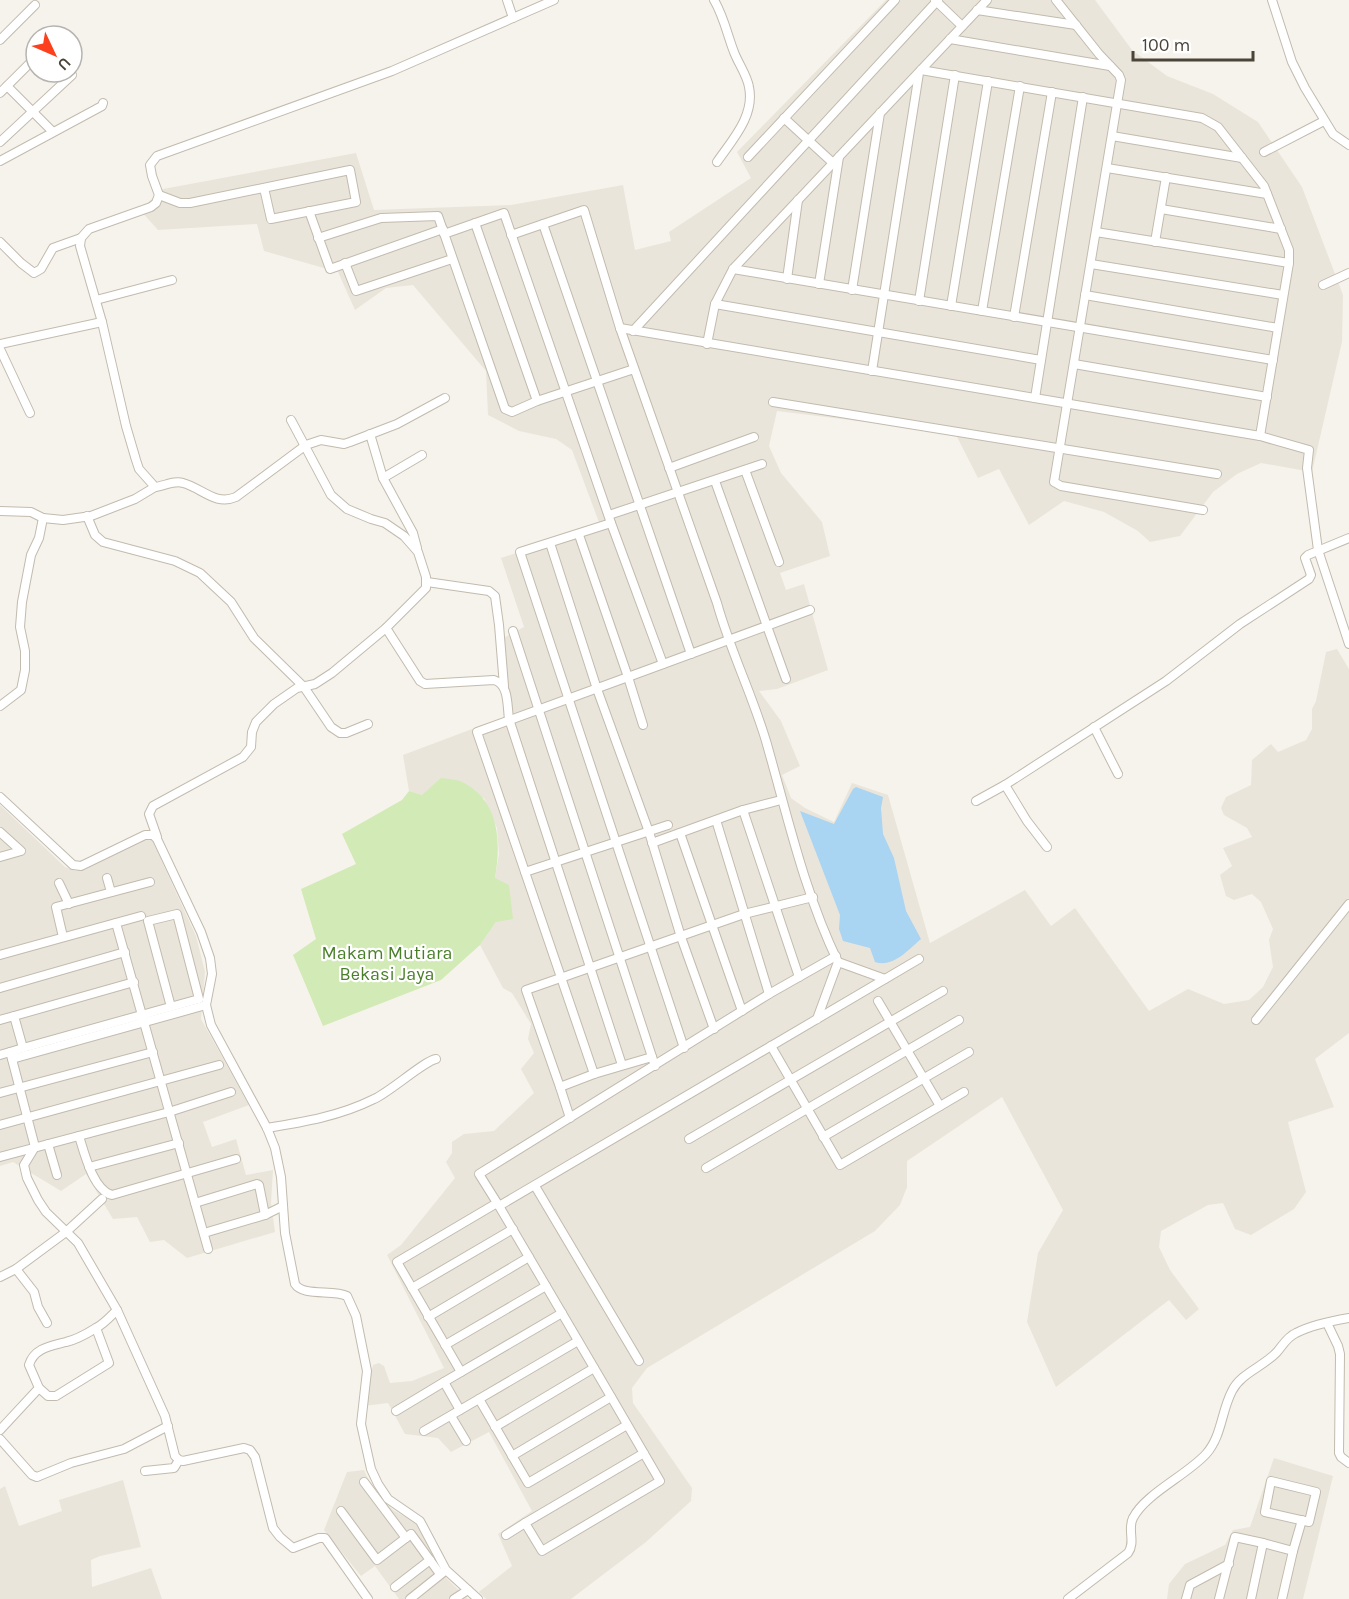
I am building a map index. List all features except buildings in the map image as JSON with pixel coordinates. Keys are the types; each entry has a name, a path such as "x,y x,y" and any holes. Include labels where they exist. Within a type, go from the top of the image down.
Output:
{"street":[{"path":"507,0 513,18"},
{"path":"0,242 33,273 41,269 53,248 81,238 89,229 151,207 156,203 159,195 150,171 151,162 157,156 392,71 555,0"},
{"path":"714,0 725,21 733,49 749,86 746,119 717,162"},
{"path":"748,157 895,0"},
{"path":"633,331 936,0 962,26"},
{"path":"707,344 715,304 733,269 987,0"},
{"path":"1056,0 1121,77 1054,477 1056,484 1203,510"},
{"path":"1272,0 1292,62 1324,121 1335,136 1349,145"},
{"path":"0,40 35,5"},
{"path":"977,10 1076,26"},
{"path":"950,39 1110,66"},
{"path":"0,93 24,69"},
{"path":"920,71 1118,103 1210,121 1218,127 1264,186 1289,250 1289,263 1260,436"},
{"path":"872,371 920,71"},
{"path":"919,301 955,75"},
{"path":"951,306 988,81"},
{"path":"2,137 62,84"},
{"path":"7,86 53,132"},
{"path":"982,311 1020,86"},
{"path":"1014,317 1052,92"},
{"path":"1035,398 1083,97"},
{"path":"0,161 104,103"},
{"path":"852,290 880,113"},
{"path":"784,118 808,140 836,160"},
{"path":"1264,152 1324,121"},
{"path":"1112,136 1242,158"},
{"path":"819,284 836,160"},
{"path":"1107,168 1267,194"},
{"path":"159,195 190,203 350,170 356,202 271,219 264,188"},
{"path":"1155,242 1166,177"},
{"path":"787,279 798,200"},
{"path":"1161,209 1281,229"},
{"path":"511,235 584,210 620,328 728,640 765,739 781,800 813,897 837,959 817,1019"},
{"path":"309,212 330,268 504,213 663,664"},
{"path":"318,238 381,218 438,216 505,409 512,412 537,401 634,369"},
{"path":"475,223 537,401"},
{"path":"543,224 691,654"},
{"path":"1096,232 1289,263"},
{"path":"81,238 80,246 102,322 136,460 140,469 155,487"},
{"path":"345,263 356,291 453,259"},
{"path":"1091,264 1284,295"},
{"path":"733,269 1273,360"},
{"path":"1323,285 1349,273"},
{"path":"96,300 172,280"},
{"path":"1085,295 1278,328"},
{"path":"715,304 1041,360"},
{"path":"0,344 102,322"},
{"path":"620,328 1260,436 1309,450 1307,468 1318,550 1349,644"},
{"path":"0,349 30,413"},
{"path":"1074,364 1267,397"},
{"path":"0,512 31,512 43,518 63,520 87,516 135,499 155,487 180,482 218,500 229,500 306,445 321,440 344,444 397,424 445,399"},
{"path":"773,402 1216,474"},
{"path":"291,420 306,445 326,489 335,500 357,514 385,523 404,536 417,552"},
{"path":"370,434 383,478 413,533 427,582 422,593 386,628 332,673 315,684 291,692 256,722 252,732 251,747 243,757 153,806 149,814 157,839 201,932 210,958 212,974 206,1005 214,1032 267,1128 278,1160 285,1233 297,1287 303,1291 343,1294 350,1300 356,1316 367,1371 361,1424 371,1469 388,1499 420,1521 443,1572"},
{"path":"669,468 754,437"},
{"path":"383,478 422,455"},
{"path":"684,1048 520,552 579,535 640,506 762,464"},
{"path":"745,470 779,562"},
{"path":"715,481 786,679"},
{"path":"87,516 95,535 103,542 175,561 200,573 231,602 254,638 304,687 326,721 340,733 346,733 368,724"},
{"path":"0,706 21,690 25,670 25,651 20,627 22,602 31,555 39,538 43,518"},
{"path":"579,535 643,725"},
{"path":"976,801 1005,785 1166,681 1240,624 1309,579 1311,575 1305,558 1308,555 1349,538"},
{"path":"550,543 597,688 650,832 681,937 714,1029"},
{"path":"427,582 489,591 495,596 500,625 508,719 622,1065"},
{"path":"594,1074 477,732 810,610"},
{"path":"386,628 424,684 494,680 504,686"},
{"path":"513,631 655,1066"},
{"path":"1094,727 1118,774"},
{"path":"1005,785 1027,821 1047,847"},
{"path":"0,797 73,865 81,866 145,835 153,835 157,839"},
{"path":"652,843 743,810 781,800"},
{"path":"743,810 798,977"},
{"path":"716,820 769,994"},
{"path":"525,872 668,825"},
{"path":"0,832 21,850 0,856"},
{"path":"680,833 742,1011"},
{"path":"107,878 111,892"},
{"path":"63,937 56,907 150,882"},
{"path":"59,883 69,904"},
{"path":"570,1118 525,990 744,914 813,897"},
{"path":"1256,1020 1349,904"},
{"path":"0,1055 11,1056 144,1018 199,999 177,914 148,921 171,1007"},
{"path":"0,955 141,916"},
{"path":"116,922 208,1250"},
{"path":"0,988 125,952"},
{"path":"525,1523 542,1551 660,1481 479,1174 798,977 837,959 885,979"},
{"path":"461,1372 397,1262 535,1186 919,959"},
{"path":"0,1020 134,982"},
{"path":"689,1139 943,991"},
{"path":"878,1001 940,1106"},
{"path":"11,1056 23,1048 206,1005"},
{"path":"14,1016 23,1048"},
{"path":"706,1168 959,1020"},
{"path":"771,1047 840,1165 964,1092"},
{"path":"0,1093 153,1052"},
{"path":"823,1137 969,1052"},
{"path":"11,1056 35,1147 24,1165 27,1178 46,1212 78,1243 117,1310 168,1426 175,1456 183,1461 244,1448 250,1450 255,1457 276,1533 293,1548 325,1538 368,1599"},
{"path":"560,1087 594,1074 652,1057"},
{"path":"267,1128 344,1112 372,1100 399,1084 428,1061 436,1059"},
{"path":"0,1125 219,1065"},
{"path":"0,1157 170,1112 231,1092"},
{"path":"79,1136 89,1167 103,1191 112,1195 236,1159"},
{"path":"89,1167 178,1143"},
{"path":"48,1144 57,1175"},
{"path":"195,1203 257,1184 260,1185 266,1215"},
{"path":"535,1186 639,1361"},
{"path":"0,1277 16,1269 66,1232 102,1199"},
{"path":"204,1233 266,1215 284,1206"},
{"path":"412,1288 513,1229"},
{"path":"428,1317 529,1257"},
{"path":"16,1269 34,1292 38,1307 47,1323"},
{"path":"445,1345 546,1286"},
{"path":"96,1328 110,1363 56,1396 48,1396 39,1388 29,1365 32,1357 39,1351 55,1344 68,1342 96,1328 117,1310"},
{"path":"396,1411 562,1313"},
{"path":"1068,1599 1128,1553 1132,1547 1131,1523 1135,1515 1148,1501 1208,1453 1214,1444 1230,1395 1238,1382 1273,1356 1291,1336 1349,1318"},
{"path":"1327,1323 1338,1346 1338,1449 1341,1457 1349,1463"},
{"path":"424,1431 578,1341"},
{"path":"495,1427 594,1368"},
{"path":"444,1382 460,1410"},
{"path":"1339,1386 1349,1388"},
{"path":"0,1430 39,1388"},
{"path":"512,1456 611,1398"},
{"path":"479,1399 528,1483 627,1425"},
{"path":"451,1416 466,1441"},
{"path":"0,1439 32,1475 37,1477 71,1463 124,1449 168,1426"},
{"path":"506,1534 644,1453"},
{"path":"145,1471 174,1468 179,1460"},
{"path":"1271,1481 1316,1492 1309,1521 1302,1520 1265,1512 1271,1481"},
{"path":"364,1482 406,1538"},
{"path":"341,1511 377,1560 411,1534 430,1560 478,1599"},
{"path":"1282,1599 1302,1520"},
{"path":"1220,1599 1235,1537 1293,1551"},
{"path":"1251,1599 1263,1543"},
{"path":"394,1587 430,1560"},
{"path":"1186,1599 1190,1585 1228,1564"},
{"path":"410,1599 443,1572"},
{"path":"454,1599 468,1590"}],"shaded area":[{"path":"886,0 1095,0 1132,50 1167,76 1213,94 1258,122 1302,187 1343,295 1342,342 1312,472 1261,463 1237,474 1213,492 1180,536 1150,542 1138,531 1104,512 1064,501 1029,525 999,469 978,478 955,433 777,411 769,446 781,473 822,522 830,556 780,573 786,590 804,584 828,670 777,689 759,691 781,721 800,766 782,775 791,798 805,808 834,822 852,783 888,795 930,943 1025,890 1051,926 1075,908 1149,1011 1188,989 1224,1004 1249,1000 1263,987 1273,967 1269,940 1273,929 1261,902 1252,894 1234,900 1226,896 1220,875 1232,866 1223,848 1252,837 1247,828 1224,815 1221,808 1226,797 1251,785 1252,760 1271,744 1278,752 1306,740 1312,729 1312,709 1316,701 1326,652 1337,649 1349,669 1349,1033 1315,1059 1334,1107 1288,1122 1306,1192 1294,1209 1251,1235 1235,1229 1223,1203 1208,1205 1161,1231 1159,1247 1170,1270 1199,1309 1186,1320 1169,1300 1056,1387 1027,1322 1038,1253 1063,1210 1002,1097 907,1161 907,1187 900,1205 875,1231 647,1368 632,1388 633,1403 692,1488 691,1501 646,1542 571,1599 486,1599 479,1592 512,1566 498,1534 532,1511 489,1432 451,1452 438,1438 405,1434 388,1403 364,1406 373,1365 379,1363 384,1366 390,1383 412,1381 444,1368 387,1255 401,1245 455,1178 446,1162 452,1153 452,1142 464,1134 494,1131 534,1093 521,1069 534,1053 528,1039 531,1024 512,993 503,988 480,945 496,922 495,878 499,854 497,828 484,798 422,795 409,791 403,755 504,717 498,641 524,627 501,558 600,525 572,450 556,439 519,431 488,415 486,371 413,285 386,288 355,310 338,272 264,251 257,224 158,230 140,210 163,189 356,153 374,210 511,205 623,185 635,250 671,241 669,232 751,178 737,152"},
{"path":"0,805 65,867 76,871 147,837 152,840 196,936 205,972 201,1019 249,1105 203,1122 212,1147 236,1139 246,1175 273,1170 271,1203 275,1232 187,1258 164,1240 150,1242 137,1217 113,1219 86,1174 61,1191 13,1162 0,1166"},
{"path":"1274,1458 1333,1476 1303,1599 1167,1599 1169,1584 1185,1564 1225,1545 1233,1530 1250,1527"},
{"path":"364,1470 374,1492 393,1510 415,1522 447,1579 468,1599 399,1599 375,1566 361,1576 324,1530 347,1472"},
{"path":"123,1480 141,1547 91,1560 92,1587 151,1568 162,1599 0,1599 0,1489 5,1486 19,1526 62,1511 59,1500"}],"green space":[{"name":"Makam Mutiara Bekasi Jaya","path":"441,778 462,782 476,791 491,812 495,824 498,851 495,878 509,885 513,919 496,922 480,945 441,980 323,1026 293,955 316,939 301,889 356,864 342,834 402,800 409,791 422,795"}],"water":[{"path":"856,787 883,797 881,808 883,834 894,858 906,911 921,939 900,957 882,963 875,962 870,948 843,941 839,929 840,915 800,811 834,824"}]}
